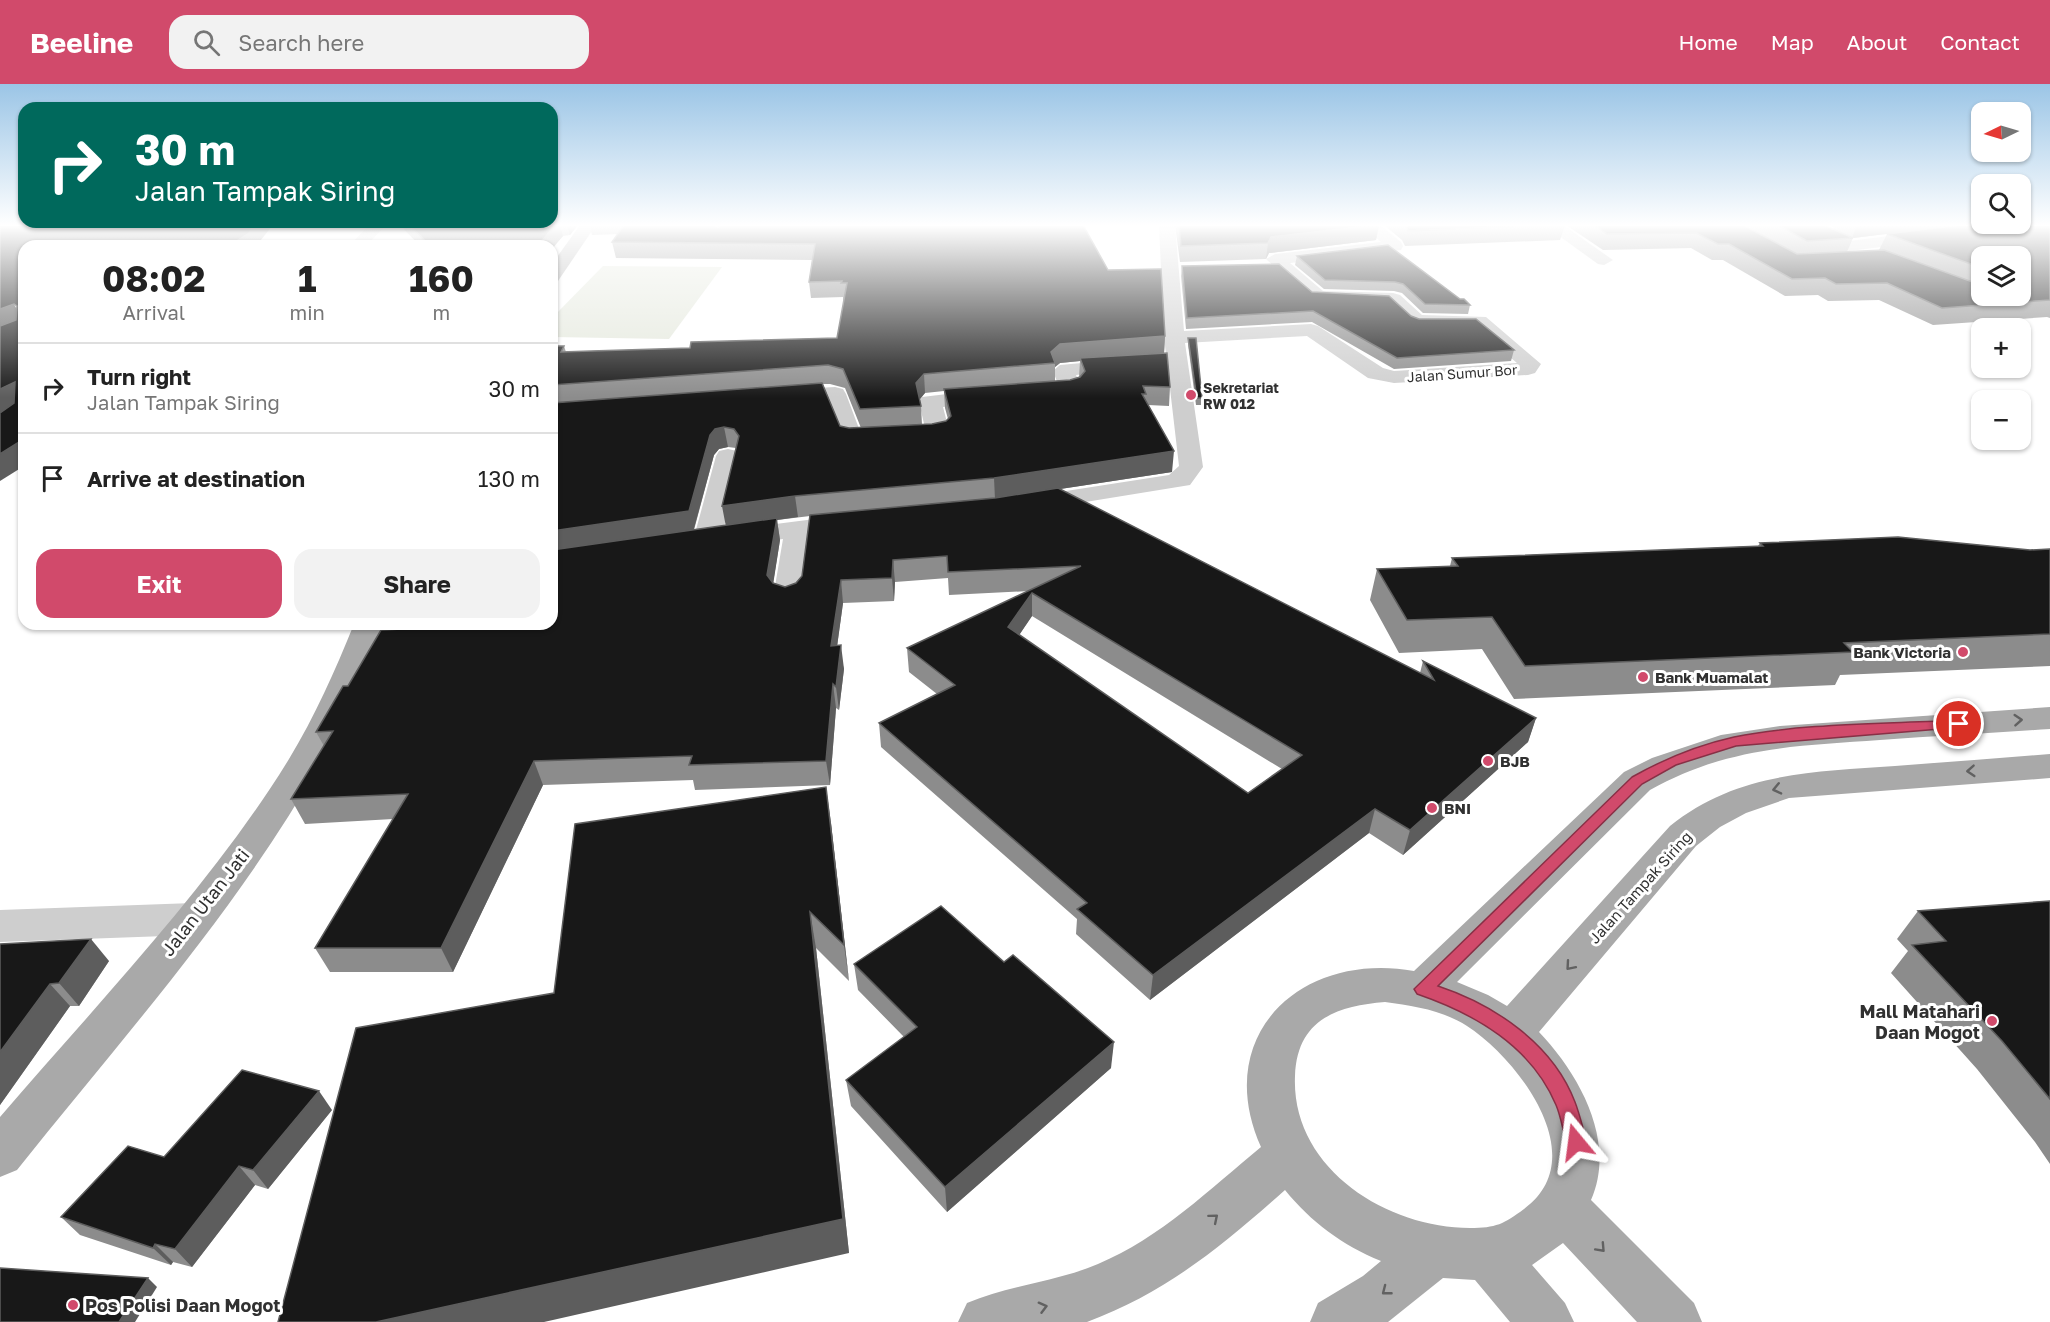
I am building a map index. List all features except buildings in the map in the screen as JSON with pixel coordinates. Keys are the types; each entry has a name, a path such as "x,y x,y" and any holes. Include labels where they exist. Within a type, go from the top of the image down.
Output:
{"main road":[{"name":"Jalan Utan Jati","path":"0,1154 193,919 277,808 319,739 354,669 367,630"},
{"path":"1423,989 1637,781 1671,762 1713,747 1766,738 2050,718"},
{"name":"Jalan Tampak Siring","path":"1511,1033 1683,836 1698,822 1730,805 1757,794 1789,786 2050,765"},
{"path":"1385,984 1423,989 1454,999 1484,1013 1511,1033 1543,1065 1565,1103 1576,1142 1574,1181 1561,1205 1538,1234 1514,1247 1487,1254 1431,1254 1374,1234 1324,1199 1289,1155 1272,1117 1268,1080 1275,1047 1292,1020 1317,1000 1349,988 1385,984"},
{"path":"986,1322 1081,1297 1118,1283 1154,1263 1189,1238 1289,1155"},
{"path":"1561,1205 1676,1322"},
{"path":"1337,1322 1382,1295 1431,1254"},
{"path":"1487,1254 1546,1322"}],"street":[{"path":"1157,363 1174,337 1179,283"},
{"name":"Jalan Sumur Bor","path":"1174,337 1311,330 1376,373 1394,377 1528,369 1531,364 1479,321 1417,321 1393,299 1318,296 1303,283"},
{"path":"758,399 835,394 851,439 858,441 933,435 938,434 930,402 933,400 1069,390 1071,389 1064,371 1067,369 1157,363"},
{"path":"1006,507 1181,480 1191,466 1180,408 1157,363"},
{"path":"728,456 696,543 798,527 883,520"},
{"path":"788,598 798,527"},
{"path":"0,926 193,919"}],"shaded area":[{"path":"587,283 710,283 669,339 558,337 558,312"}],"place":[{"name":"Sekretariat RW 012","path":"1191,395"},
{"name":"Bank Victoria","path":"1963,652"},
{"name":"Bank Muamalat","path":"1643,677"},
{"name":"BJB","path":"1488,761"},
{"name":"BNI","path":"1432,808"},
{"name":"Mall Matahari Daan Mogot","path":"1992,1021"},
{"name":"Pos Polisi Daan Mogot","path":"73,1305"}],"route":[{"path":"1576,1142 1565,1103 1543,1065 1511,1033 1484,1013 1454,999 1423,989 1637,781 1671,762 1687,755 1735,742 1800,734 1959,724"}]}
